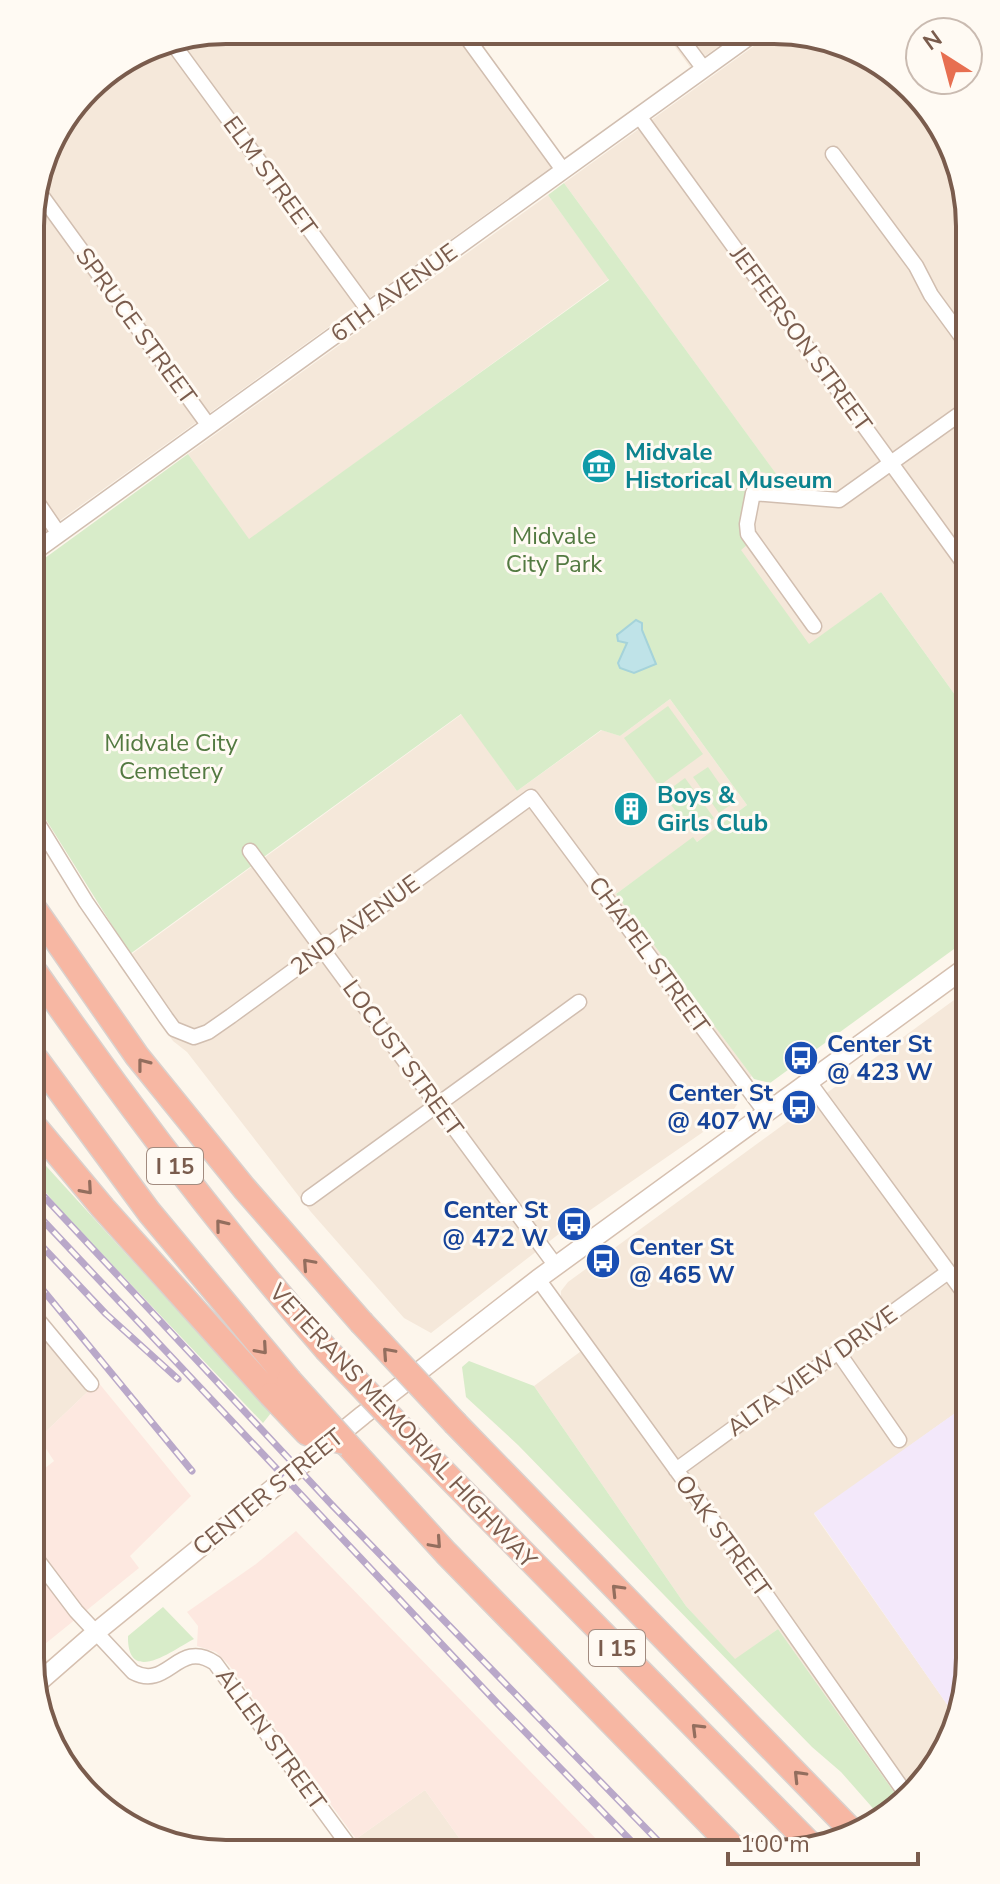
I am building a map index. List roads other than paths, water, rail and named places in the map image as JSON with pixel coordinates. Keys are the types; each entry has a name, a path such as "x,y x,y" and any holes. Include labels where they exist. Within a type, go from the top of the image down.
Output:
{"highway":[{"path":"44,922 137,1056 253,1198 361,1322 456,1424 846,1824"},
{"name":"VETERANS MEMORIAL HIGHWAY","path":"44,984 191,1188 258,1272 326,1349 803,1837"},
{"name":"VETERANS MEMORIAL HIGHWAY","path":"44,1070 280,1388 345,1442 446,1553 726,1840"},
{"path":"44,1137 103,1208 280,1388"}],"main road":[{"name":"CENTER STREET","path":"45,1677 363,1415 538,1279 956,975"}],"street":[{"path":"471,44 563,170"},
{"path":"685,44 704,69"},
{"name":"6TH AVENUE","path":"44,545 739,44"},
{"name":"ELM STREET","path":"178,50 369,311"},
{"name":"JEFFERSON STREET","path":"639,116 956,553"},
{"path":"833,154 916,266 931,295 956,329"},
{"name":"SPRUCE STREET","path":"46,202 209,426"},
{"path":"814,626 748,534 753,493 839,500 956,417"},
{"path":"44,512 59,534"},
{"name":"2ND AVENUE","path":"44,833 111,939 174,1029 194,1037 208,1032 531,797"},
{"name":"CHAPEL STREET","path":"531,797 766,1113"},
{"name":"LOCUST STREET","path":"250,851 556,1266"},
{"path":"309,1198 579,1002"},
{"path":"809,1082 956,1283"},
{"name":"ALTA VIEW DRIVE","path":"676,1470 948,1272"},
{"name":"OAK STREET","path":"538,1279 902,1788"},
{"path":"44,1327 91,1384"},
{"path":"838,1352 899,1440"},
{"name":"ALLEN STREET","path":"44,1568 95,1633 133,1672 144,1676 157,1675 193,1654 215,1663 345,1840"}],"water":[{"path":"636,620 642,623 656,664 634,673 620,668 618,663 627,643 618,641 617,635"}],"railway":[{"path":"44,1196 332,1505 657,1840"},
{"path":"44,1221 497,1703 630,1840"},
{"path":"44,1248 106,1314 178,1379"},
{"path":"44,1291 192,1471"}],"place":[{"name":"Midvale Historical Museum","path":"599,466"},
{"name":"Boys & Girls Club","path":"631,809"},
{"name":"Center St @ 423 W","path":"801,1058"},
{"name":"Center St @ 407 W","path":"799,1107"},
{"name":"Center St @ 472 W","path":"574,1224"},
{"name":"Center St @ 465 W","path":"603,1261"}],"park label":[{"name":"Midvale City Park","path":"554,550"},
{"name":"Midvale City Cemetery","path":"171,757"}]}
